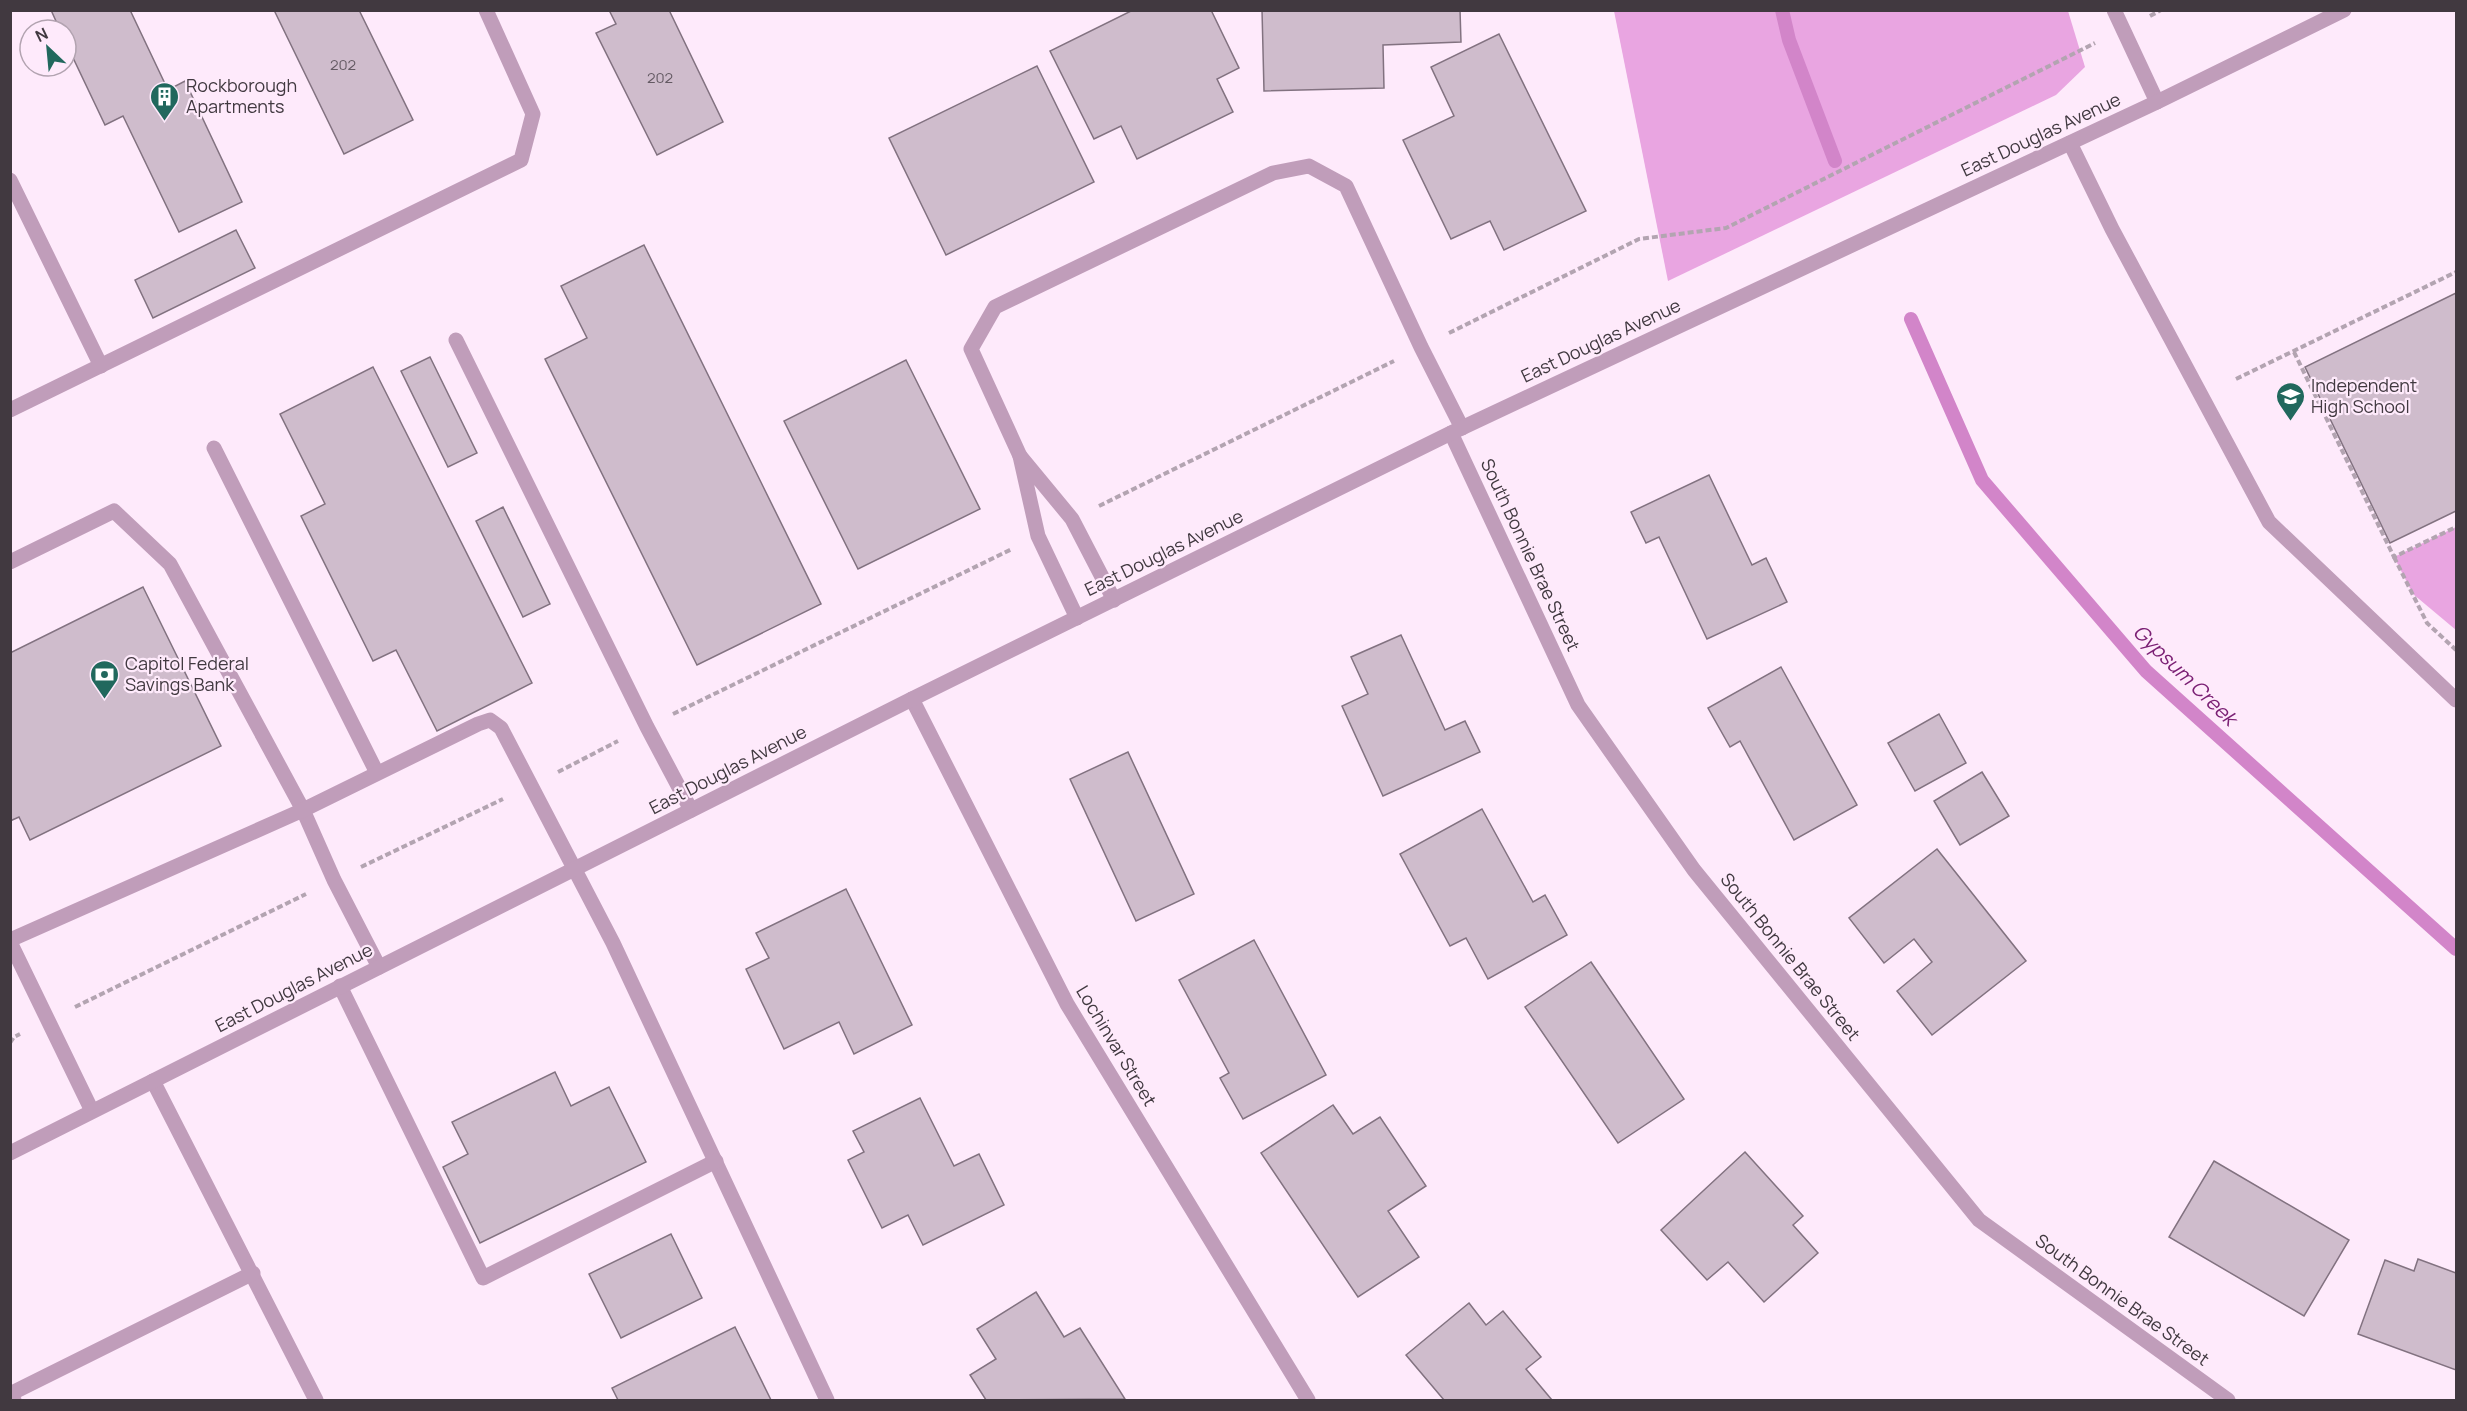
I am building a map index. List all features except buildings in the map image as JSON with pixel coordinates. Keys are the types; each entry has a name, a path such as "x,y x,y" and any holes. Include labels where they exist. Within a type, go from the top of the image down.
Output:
{"street":[{"path":"10,410 520,160 533,114 486,10"},
{"path":"2114,10 2157,102"},
{"name":"East Douglas Avenue","path":"10,1153 912,699 1456,430 2157,102 2344,10"},
{"path":"2070,143 2112,228 2269,522 2457,700"},
{"name":"South Bonnie Brae Street","path":"1020,456 971,350 995,307 1273,173 1309,166 1346,186 1578,705 1694,870 1979,1221 2228,1401"},
{"path":"10,180 101,366"},
{"path":"456,340 691,810"},
{"path":"214,448 377,773"},
{"path":"1020,456 1072,519 1114,600"},
{"path":"1020,456 1038,536 1077,618"},
{"path":"10,562 114,512 170,564 303,810 334,880 380,967"},
{"name":"Lochinvar Street","path":"912,699 1067,1004 1308,1401"},
{"path":"92,1111 10,941 303,810 490,720 501,728 613,943 827,1401"},
{"path":"340,986 483,1278 716,1161"},
{"path":"153,1081 253,1273 316,1401"},
{"path":"14,1401 10,1394 253,1273"}],"path":[{"path":"2236,380 2457,272"},
{"path":"2294,352 2427,623 2457,650"},
{"path":"2394,557 2457,527"}],"shaded area":[{"path":"1614,11 2068,11 2085,67 2056,95 1668,281"},
{"path":"2456,527 2456,630 2413,594 2394,557"}],"waterway":[{"name":"Gypsum Creek","path":"1782,10 1789,40 1835,161"},
{"name":"Gypsum Creek","path":"1911,319 1982,480 2146,671 2456,949"}],"place":[{"name":"Rockborough Apartments","path":"165,122"},
{"name":"Independent High School","path":"2290,422"},
{"name":"Capitol Federal Savings Bank","path":"104,700"}]}
